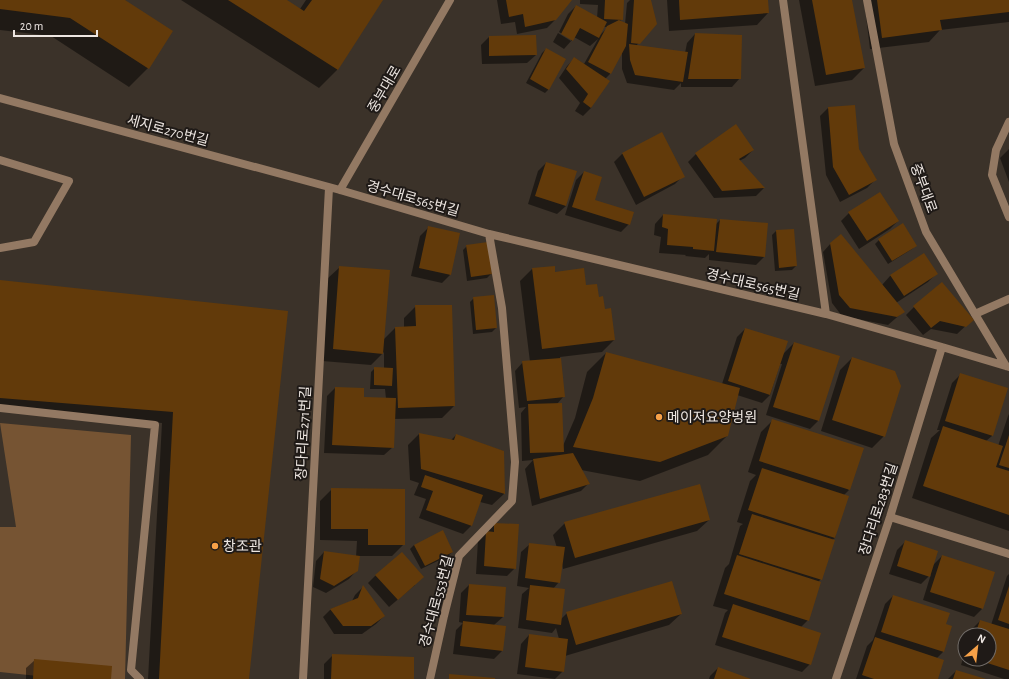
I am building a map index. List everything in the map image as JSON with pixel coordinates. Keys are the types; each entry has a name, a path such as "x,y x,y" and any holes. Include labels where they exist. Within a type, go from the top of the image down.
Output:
{"street":[{"name":"중부대로","path":"340,190 450,0"},
{"path":"783,0 826,314"},
{"name":"중부대로","path":"867,0 894,144 926,232 1008,366"},
{"name":"세지로270번길","path":"0,98 329,188"},
{"path":"1009,122 996,150 992,175 1009,216"},
{"path":"0,160 69,181 34,242 0,248"},
{"name":"경수대로565번길","path":"329,188 489,234 826,314 1008,366"},
{"name":"장다리로271번길","path":"303,679 329,188"},
{"name":"경수대로553번길","path":"430,679 459,556 512,501 515,462 502,308 489,234"},
{"path":"975,314 1009,299"},
{"name":"장다리로283번길","path":"836,679 890,516 942,346"},
{"path":"0,408 155,425 131,670 140,679"},
{"path":"890,516 1009,554"}],"shaded area":[{"path":"0,423 131,435 125,679 66,679 0,672 0,527 16,527"}],"building":[{"path":"0,0 125,0 173,31 149,69 70,18 0,9"},
{"path":"228,0 287,0 304,11 312,0 383,0 338,70"},
{"path":"506,0 572,0 556,20 525,27 523,14 509,17"},
{"path":"605,0 624,0 623,20 604,19"},
{"path":"634,0 651,0 657,24 640,44 631,43"},
{"path":"679,0 768,0 769,13 680,20"},
{"path":"812,0 852,0 865,68 826,75"},
{"path":"877,0 1009,0 1009,12 940,20 942,30 882,38"},
{"path":"576,5 607,22 599,38 580,28 573,41 561,34"},
{"path":"619,20 628,24 626,46 611,74 588,62 607,26"},
{"path":"695,33 742,35 741,79 688,79"},
{"path":"536,35 537,55 489,56 489,36"},
{"path":"629,44 688,52 683,82 635,75 630,60"},
{"path":"546,48 566,59 549,90 530,79"},
{"path":"574,57 610,81 591,108 583,102 588,94 566,69"},
{"path":"855,105 859,149 877,180 849,195 833,167 828,107"},
{"path":"736,124 754,150 739,159 765,188 722,191 695,153"},
{"path":"662,132 685,177 644,197 622,153"},
{"path":"546,162 577,171 566,206 535,196"},
{"path":"584,171 602,177 595,200 634,212 630,225 572,207"},
{"path":"880,192 899,221 867,241 848,212"},
{"path":"663,214 717,219 714,251 693,249 693,247 667,245 668,229 662,227"},
{"path":"720,219 768,223 765,257 716,252"},
{"path":"903,223 917,246 892,261 878,239"},
{"path":"428,226 460,233 451,275 419,268"},
{"path":"794,229 797,266 779,268 776,230"},
{"path":"841,234 905,312 897,317 850,308 839,295 830,243"},
{"path":"488,242 492,274 471,277 466,245"},
{"path":"924,253 938,274 904,296 890,275"},
{"path":"339,266 390,270 383,354 333,349"},
{"path":"555,266 555,272 584,268 586,285 597,284 599,297 603,296 605,309 611,308 615,340 542,349 532,268"},
{"name":"창조관","path":"0,280 288,311 249,679 159,679 173,412 0,398"},
{"path":"942,282 974,320 966,327 940,321 931,328 913,306"},
{"path":"494,295 497,328 476,330 473,297"},
{"path":"415,305 452,305 455,406 398,408 395,327 416,326"},
{"path":"745,328 788,341 770,395 728,381"},
{"path":"794,342 840,356 819,421 773,407"},
{"name":"메이저요양벙원","path":"606,352 740,388 728,436 660,462 573,447 593,398"},
{"path":"852,357 895,371 901,386 885,437 832,420"},
{"path":"561,358 565,397 527,401 522,361"},
{"path":"374,367 393,368 392,386 374,385"},
{"path":"960,373 1008,388 993,436 945,421"},
{"path":"335,387 364,388 364,397 396,398 394,448 332,445"},
{"path":"562,403 564,452 530,453 528,404"},
{"path":"772,419 864,448 850,490 759,461"},
{"path":"943,426 1003,446 996,467 1009,471 1009,515 923,486"},
{"path":"419,433 454,440 456,434 504,451 505,494 421,469"},
{"path":"1009,435 1009,468 999,465"},
{"path":"573,453 590,484 540,499 533,459"},
{"path":"762,468 849,496 835,538 748,510"},
{"path":"425,475 483,495 472,526 426,510 433,491 421,487"},
{"path":"700,484 710,520 575,558 564,522"},
{"path":"331,488 405,489 405,545 368,545 368,529 331,529"},
{"path":"752,514 835,540 822,580 739,554"},
{"path":"494,523 519,524 516,569 484,566 486,531 494,532"},
{"path":"443,530 453,552 425,566 414,545"},
{"path":"905,540 938,551 930,577 897,566"},
{"path":"529,543 565,547 560,583 525,578"},
{"path":"324,551 360,556 358,571 334,586 320,579"},
{"path":"402,552 424,577 398,600 375,575"},
{"path":"737,555 821,582 809,621 724,594"},
{"path":"942,555 995,572 983,609 930,592"},
{"path":"672,581 682,614 576,645 566,612"},
{"path":"469,584 506,587 504,617 466,615"},
{"path":"363,585 385,616 371,626 343,626 330,609 358,598"},
{"path":"530,585 565,589 561,625 526,620"},
{"path":"1009,586 1009,624 998,620"},
{"path":"893,595 950,613 946,624 952,626 944,652 881,632"},
{"path":"733,604 821,633 811,665 722,637"},
{"path":"980,620 1009,629 1009,670 997,666 997,627 978,627"},
{"path":"463,621 506,626 503,651 460,646"},
{"path":"529,634 568,639 564,672 525,667"},
{"path":"875,637 944,660 938,679 874,679 862,675"},
{"path":"332,654 414,657 414,679 331,679"},
{"path":"34,659 112,666 111,679 33,679"},
{"path":"718,667 751,679 714,679"},
{"path":"956,670 986,679 953,679"},
{"path":"449,674 495,678 495,679 449,679"}],"place":[{"name":"메이저요양벙원","path":"659,417"},
{"name":"창조관","path":"215,546"}]}
